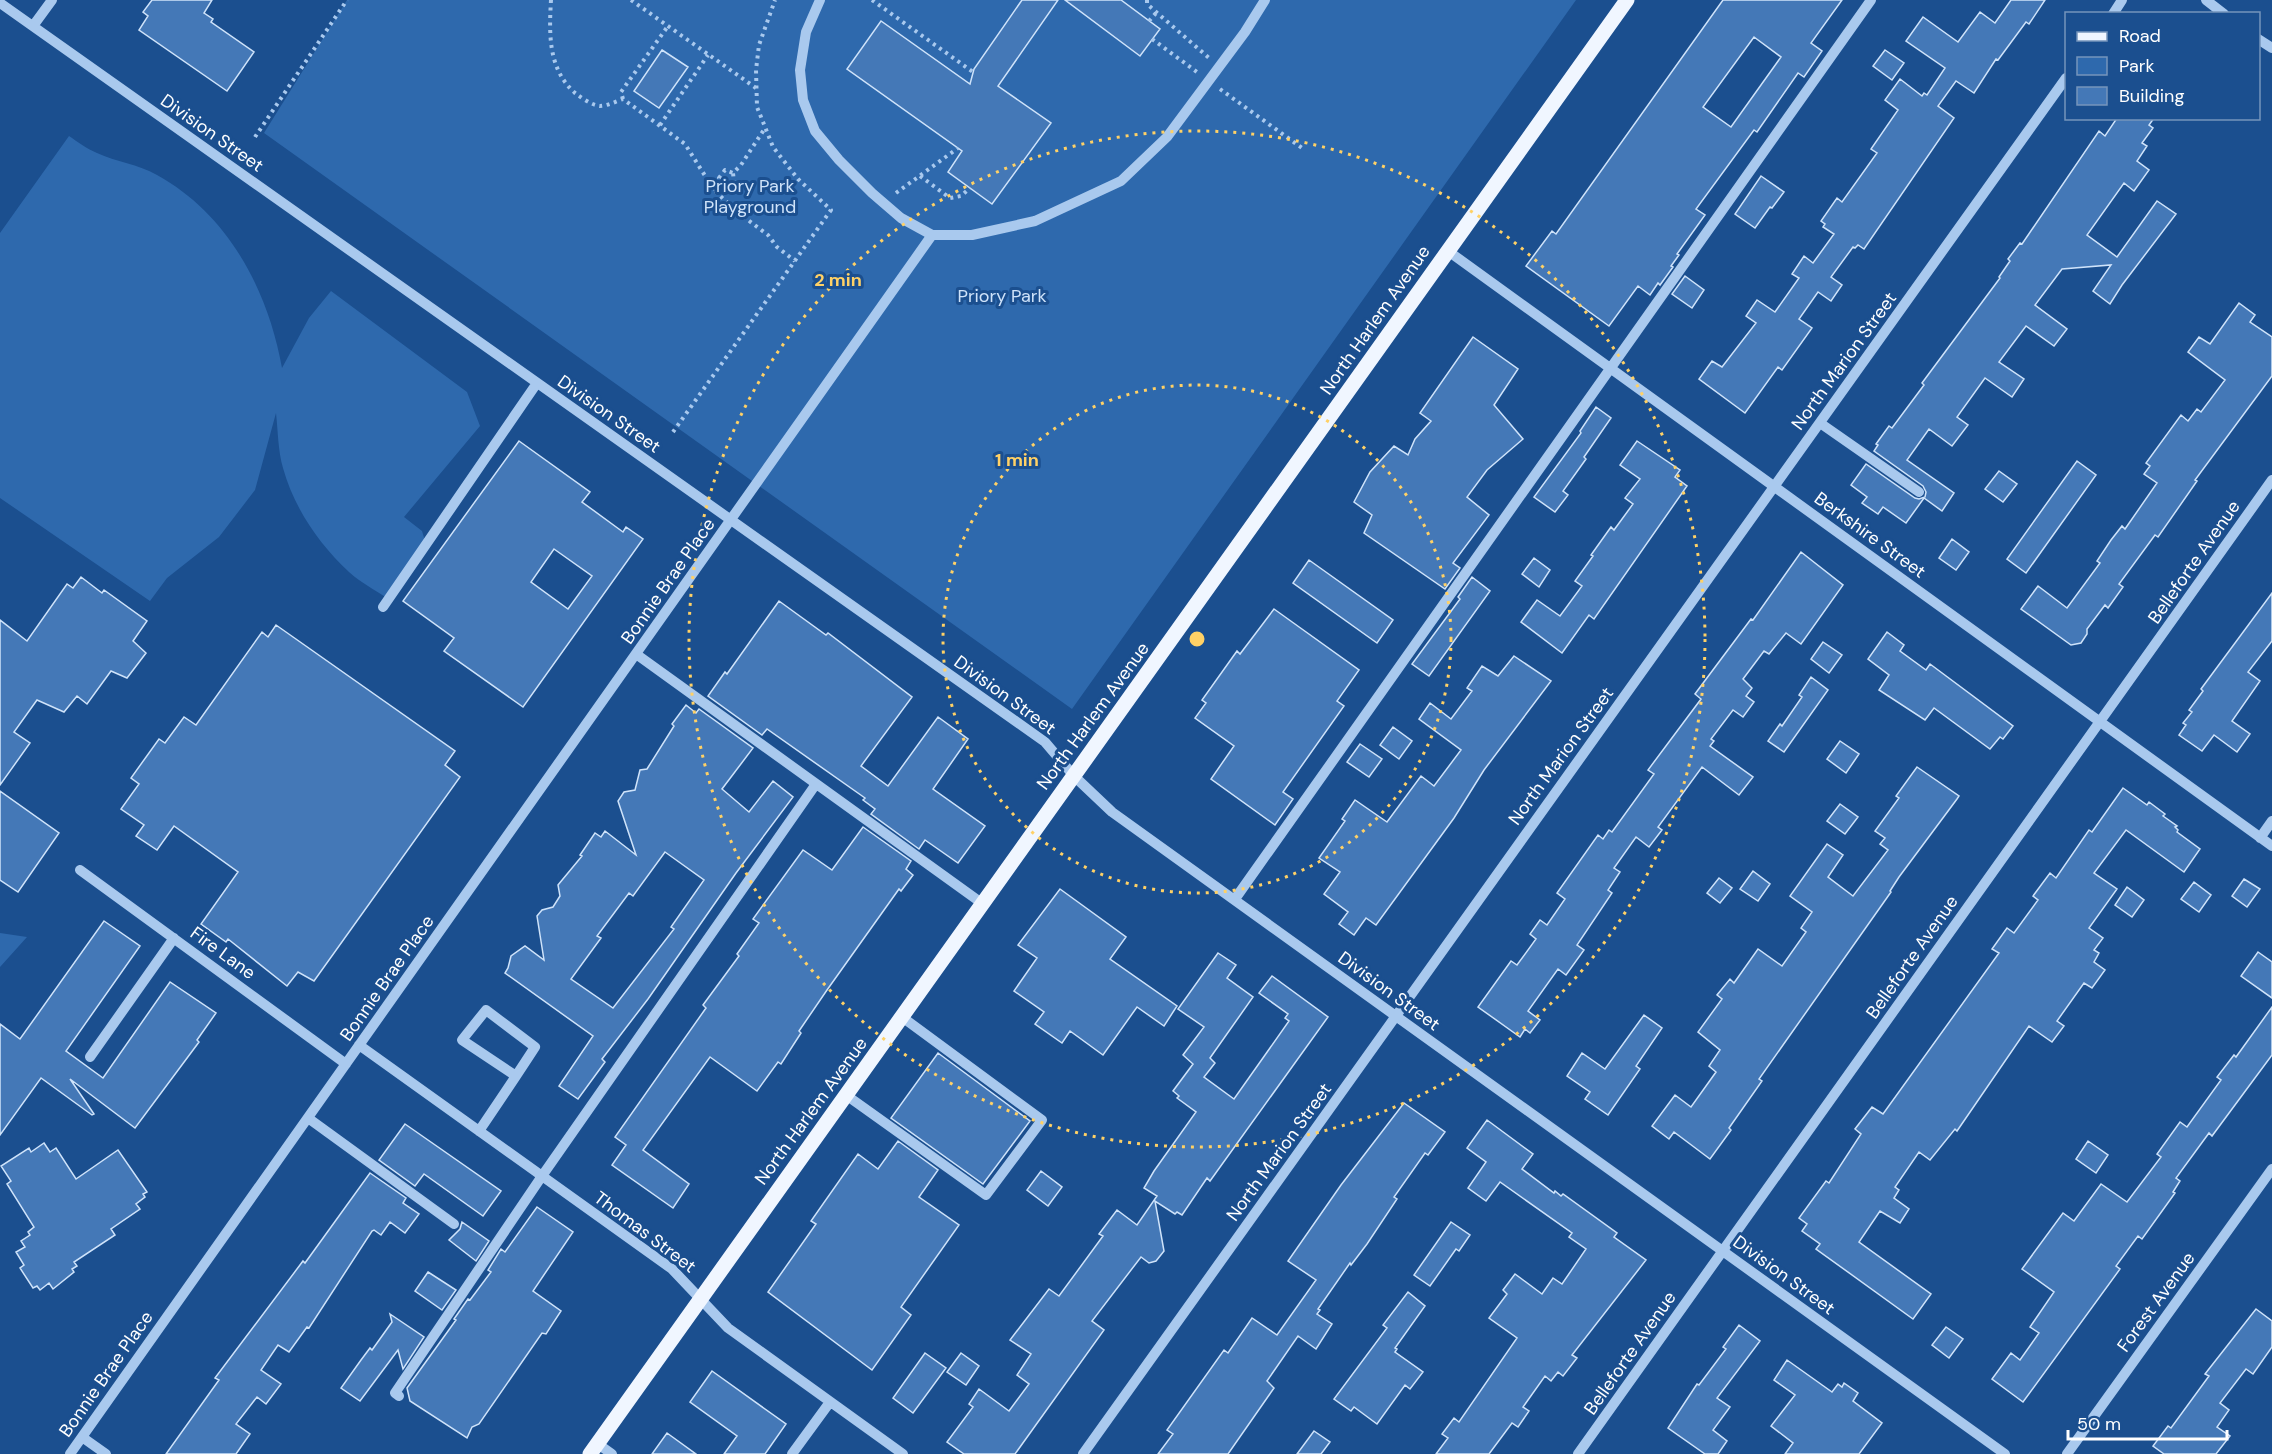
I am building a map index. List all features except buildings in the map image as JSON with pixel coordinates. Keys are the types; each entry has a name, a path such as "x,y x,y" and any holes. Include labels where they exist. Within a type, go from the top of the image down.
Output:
{"main road":[{"name":"North Harlem Avenue","path":"594,1449 1627,0"}],"street":[{"path":"33,26 52,0"},
{"path":"820,0 806,32 800,69 803,100 815,131 839,160 883,203 902,218 932,235 972,235 1035,221 1121,181 1167,137 1245,32 1265,0"},
{"path":"1234,899 1871,0"},
{"path":"2206,0 2221,12"},
{"name":"Division Street","path":"0,3 1045,742 1074,776 1112,812 2005,1454"},
{"name":"North Marion Street","path":"1083,1454 2065,81"},
{"name":"Bonnie Brae Place","path":"70,1454 932,235"},
{"name":"Berkshire Street","path":"1448,251 2272,846"},
{"path":"383,607 537,383"},
{"path":"1820,423 1919,492"},
{"name":"Belleforte Avenue","path":"1578,1454 2272,480"},
{"path":"636,654 983,904"},
{"path":"399,1396 395,1393 542,1176 816,784"},
{"path":"2260,838 2272,821"},
{"name":"Fire Lane","path":"80,870 346,1064"},
{"path":"90,1057 174,938"},
{"path":"479,1131 516,1077 536,1047 486,1010 462,1040 516,1077"},
{"path":"846,1095 987,1195 1042,1120 902,1017"},
{"name":"Thomas Street","path":"359,1045 672,1269 728,1328 903,1454"},
{"path":"308,1118 454,1224"},
{"name":"Forest Avenue","path":"2067,1454 2272,1168"},
{"path":"792,1454 830,1402"},
{"path":"82,1437 106,1454"},
{"path":"594,1449 612,1454"}],"path":[{"path":"255,137 347,0"},
{"path":"551,0 549,28 553,58 567,86 584,100 601,106 623,99"},
{"path":"632,0 756,88"},
{"path":"673,432 831,210 798,179 773,147 757,107 759,45 775,0"},
{"path":"872,0 973,72"},
{"path":"1148,0 1148,4 1156,13 1219,66"},
{"path":"1149,21 1156,13"},
{"path":"668,26 621,92 623,99 685,144 714,190 736,212 768,235 777,247 795,261"},
{"path":"1152,39 1302,148"},
{"path":"660,124 708,55"},
{"path":"733,173 766,128"},
{"path":"883,203 958,148"},
{"path":"722,185 719,178 725,170 733,173"},
{"path":"714,190 722,185 729,187 734,182 733,173"},
{"path":"920,176 950,198 961,196 970,188"}],"green space":[{"name":"Priory Park","path":"347,0 1576,0 1072,709 264,133"},
{"path":"69,136 93,151 157,175 182,191 205,211 241,257 255,283 267,310 282,368 309,318 331,291 467,392 480,426 404,517 422,531 426,544 387,598 358,579 338,561 318,537 301,511 281,461 276,413 255,490 219,537 167,578 150,601 0,498 0,233"},
{"path":"0,933 27,937 0,967"}],"park label":[{"name":"Priory Park Playground","path":"750,196"}]}
